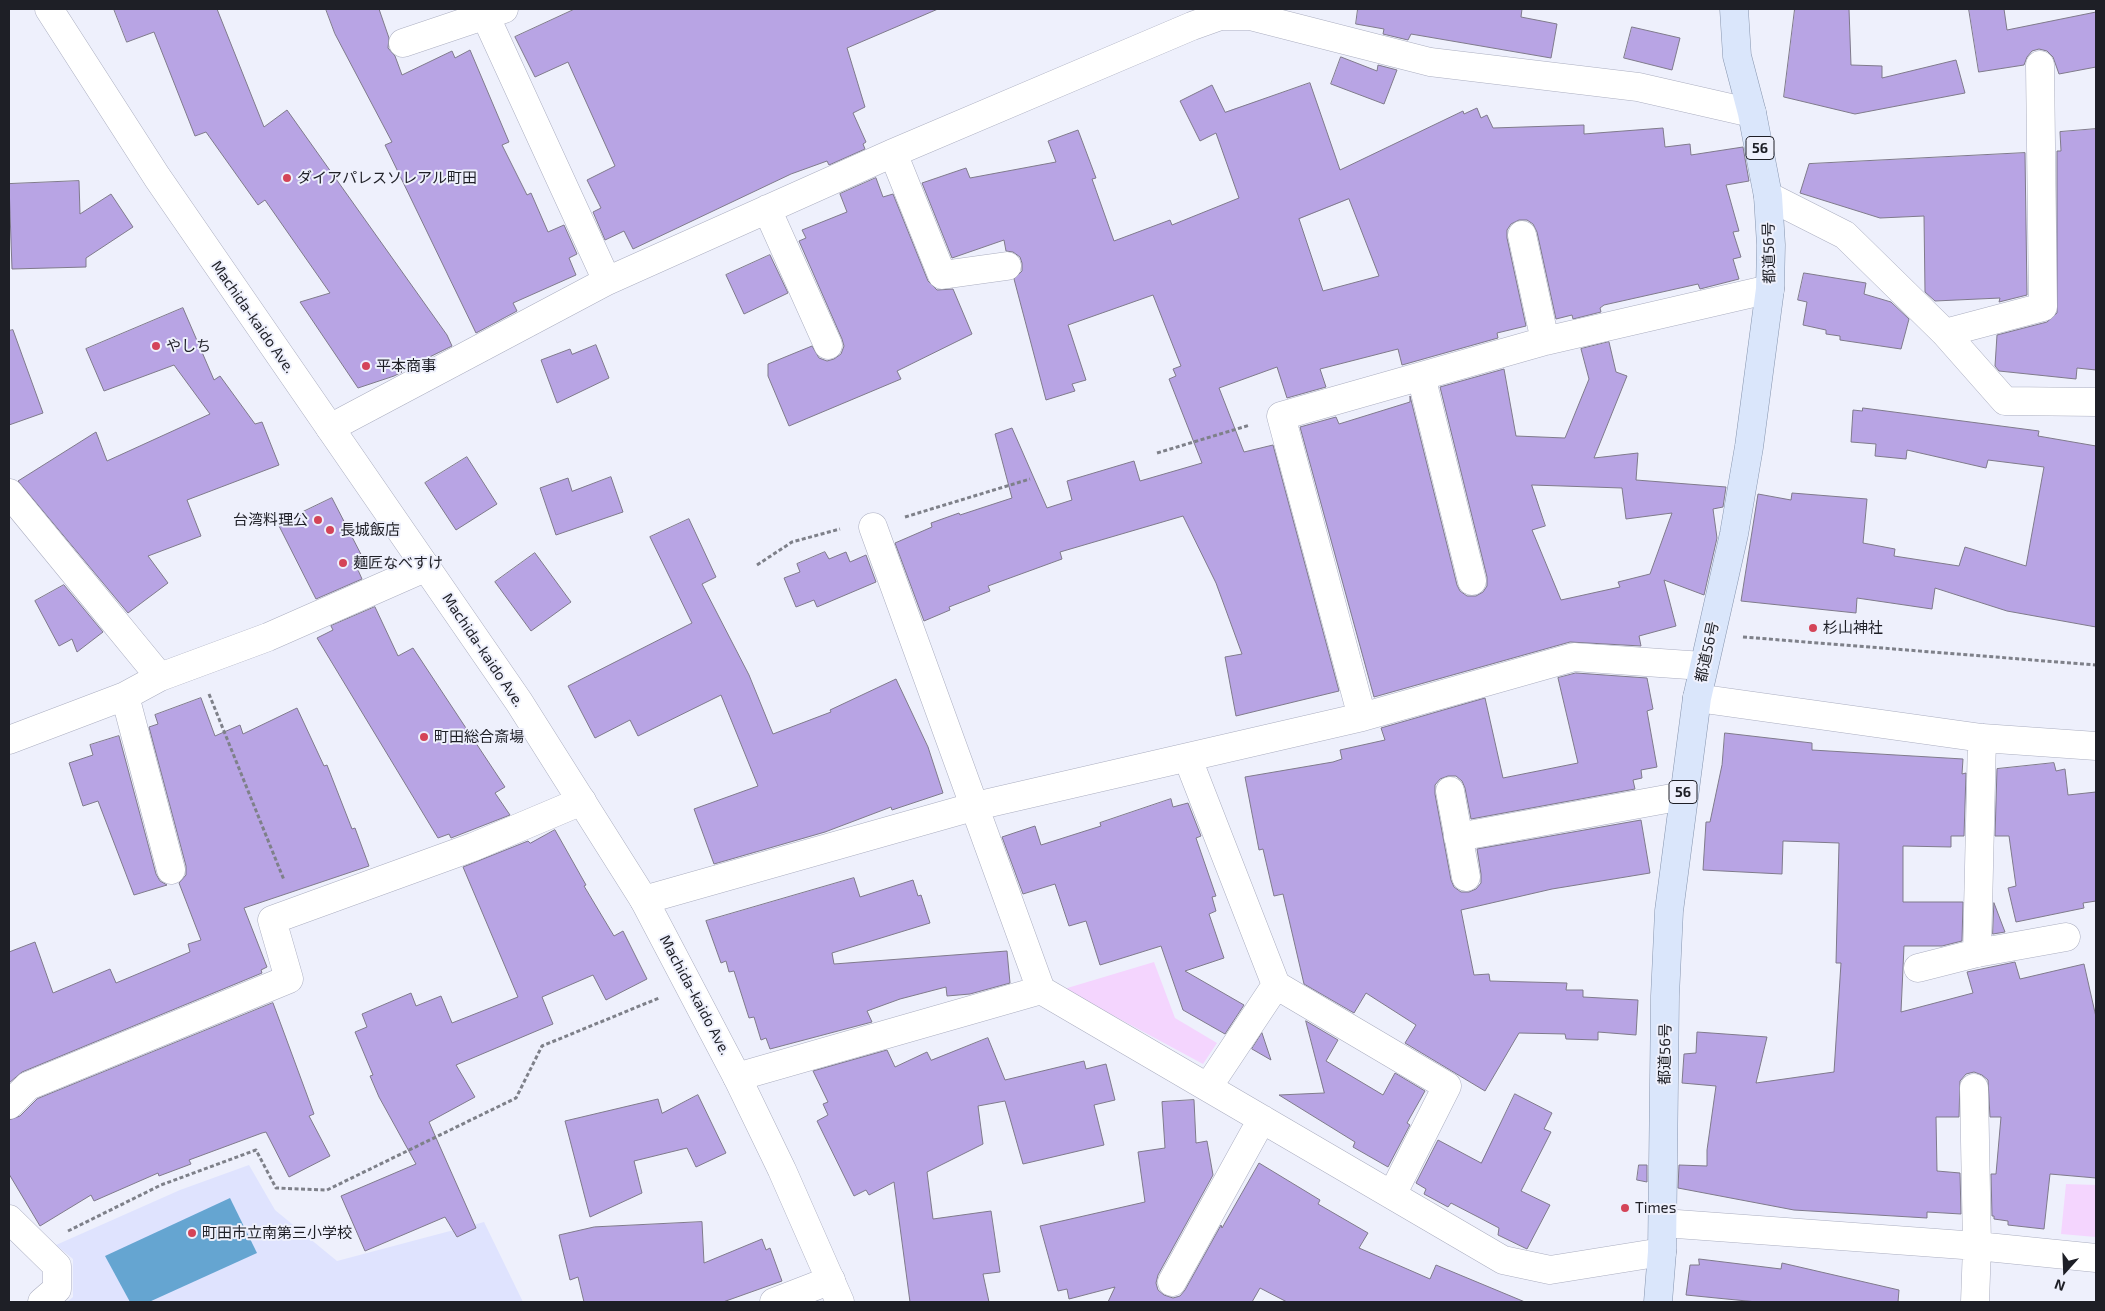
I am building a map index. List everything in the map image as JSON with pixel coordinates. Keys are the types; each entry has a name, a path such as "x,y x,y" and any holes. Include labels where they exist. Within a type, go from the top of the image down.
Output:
{"main road":[{"name":"都道56号","path":"1658,1302 1663,1222 1665,996 1668,911 1697,698 1734,534 1749,447 1770,289 1768,196 1752,113 1737,56 1734,9"}],"street":[{"name":"Machida-kaido Ave.","path":"49,9 157,177 427,567 582,801 644,900 738,1077 836,1291"},
{"path":"403,43 495,12 607,281"},
{"path":"330,428 607,281 1190,17 1250,16 1430,62 1638,87 1752,113"},
{"path":"1945,333 2043,307 2040,64"},
{"path":"893,153 942,275 1007,266"},
{"path":"1768,196 1845,235 1945,333 2005,401 2096,402"},
{"path":"767,209 828,346"},
{"path":"1522,235 1545,341"},
{"path":"1362,717 1281,416 1545,341 1770,289"},
{"path":"1421,376 1472,581"},
{"path":"9,493 160,677"},
{"path":"873,527 976,806 1041,990 1503,1260 1550,1270 1662,1252"},
{"path":"9,740 125,696 160,677 268,637 427,567"},
{"path":"644,900 976,806 1362,717 1574,657 1703,666"},
{"path":"125,696 171,870"},
{"path":"1697,698 1982,738 2096,746"},
{"path":"1977,953 1982,738"},
{"path":"1188,758 1276,985 1447,1086 1392,1195"},
{"path":"1450,791 1466,876"},
{"path":"1458,837 1683,796"},
{"path":"9,1105 28,1086 289,979 272,920 473,847 582,801"},
{"path":"1918,968 1977,953 2066,937"},
{"path":"1208,1088 1276,985"},
{"path":"738,1077 1041,990"},
{"path":"1974,1088 1977,1246 1975,1302"},
{"path":"1172,1282 1262,1119"},
{"path":"9,1219 57,1266 57,1288 42,1302"},
{"path":"1663,1222 1977,1246 2096,1258"},
{"path":"774,1302 836,1291"}],"path":[{"path":"1157,453 1281,416"},
{"path":"1710,635 2096,665"},
{"path":"196,663 296,911"},
{"path":"36,1246 161,1186 256,1150 276,1188 327,1190 516,1098 542,1046 690,985"}],"shaded area":[{"path":"1154,962 1175,1018 1217,1043 1203,1064 1064,989"},
{"name":"町田市立南第三小学校","path":"249,1165 275,1210 337,1261 484,1222 523,1302 67,1302 73,1297 73,1259 56,1245 180,1190"},
{"path":"2066,1184 2096,1185 2096,1237 2061,1234"}],"water":[{"path":"230,1198 257,1253 149,1302 130,1302 105,1256"}],"building":[{"path":"114,9 217,9 264,127 287,110 447,335 452,346 394,376 358,388 300,302 330,293 265,200 258,205 206,132 195,136 154,32 127,42"},
{"path":"326,9 379,9 389,38 388,48 395,56 402,75 452,51 455,58 470,50 509,142 502,145 527,195 531,193 548,232 564,225 577,254 569,258 576,275 513,303 517,311 476,333 385,145 392,142 335,34"},
{"path":"575,9 938,9 847,48 865,107 853,113 866,142 863,144 865,149 829,165 827,161 791,174 633,249 624,231 605,240 593,212 601,208 587,180 615,166 568,62 535,77 515,37"},
{"path":"1358,9 1522,9 1521,17 1557,24 1551,58 1411,34 1408,40 1383,34 1384,29 1356,24"},
{"path":"1795,9 1849,9 1851,65 1882,66 1882,78 1956,60 1965,93 1855,114 1784,97"},
{"path":"1969,9 2004,9 2007,30 2096,12 2096,67 2059,74 2053,57 2047,51 2039,49 2032,51 2024,65 1979,72"},
{"path":"1632,27 1680,38 1672,70 1624,58"},
{"path":"1341,57 1377,71 1378,65 1397,70 1384,104 1331,84"},
{"path":"1310,83 1340,170 1463,111 1464,114 1477,108 1481,118 1487,115 1493,128 1584,125 1584,134 1663,128 1665,147 1690,144 1691,155 1743,147 1749,181 1726,185 1739,231 1733,232 1741,257 1733,259 1739,279 1700,289 1698,284 1604,305 1600,308 1601,312 1573,319 1572,315 1556,319 1537,232 1533,224 1527,220 1519,220 1511,224 1507,230 1507,238 1526,326 1497,333 1498,338 1402,365 1398,349 1320,369 1326,387 1287,398 1277,367 1219,388 1244,452 1273,445 1339,691 1236,716 1225,657 1242,654 1216,583 1183,516 1060,552 1062,559 988,586 990,591 949,607 950,610 924,621 895,543 932,527 931,523 1012,498 995,434 1012,428 1047,508 1072,500 1067,481 1134,461 1140,481 1202,463 1169,379 1176,376 1173,369 1181,366 1153,295 1068,325 1086,380 1072,384 1075,391 1046,400 1014,279 1022,271 1020,257 1013,252 1006,251 1004,240 952,258 922,183 966,168 970,178 1056,162 1048,141 1078,130 1096,178 1092,179 1114,241 1170,220 1172,225 1239,198 1216,133 1200,141 1180,101 1212,85 1225,112","holes":["1349,199 1379,276 1323,291 1299,219"]},
{"path":"2096,129 2096,370 2077,368 2076,379 1999,371 1995,366 1997,335 2047,322 2057,313 2057,151 2061,151 2060,132"},
{"path":"2025,153 2027,295 1999,302 2000,298 1935,301 1925,292 1924,216 1880,218 1800,193 1809,164"},
{"path":"876,178 883,197 893,194 928,281 937,290 953,289 972,334 897,371 901,379 789,426 768,376 768,364 812,346 819,358 827,361 841,354 844,346 799,241 806,238 802,230 847,212 840,194"},
{"path":"79,181 80,214 111,194 133,227 86,258 86,267 12,269 9,184"},
{"path":"770,255 788,293 744,314 726,275"},
{"path":"1804,273 1866,283 1864,294 1891,302 1909,319 1901,349 1840,340 1840,336 1826,334 1826,330 1803,325 1807,302 1798,300"},
{"path":"183,308 214,380 220,376 255,424 262,422 279,465 187,500 201,536 148,556 168,583 128,613 18,481 96,432 107,461 210,414 174,365 104,391 86,349"},
{"path":"13,330 43,413 9,425 9,331"},
{"path":"1609,342 1616,372 1627,376 1594,458 1638,453 1636,480 1726,487 1723,507 1713,509 1717,538 1704,595 1664,580 1676,626 1639,636 1641,646 1570,642 1374,697 1300,427 1336,417 1339,424 1410,402 1410,396 1457,585 1460,591 1467,596 1476,596 1483,592 1487,586 1487,577 1440,387 1504,369 1516,436 1565,438 1589,379 1581,349","holes":["1532,485 1622,488 1626,519 1672,513 1650,574 1618,582 1620,587 1561,600 1532,530 1545,526"]},
{"path":"596,345 609,378 557,403 541,360 570,349 572,354"},
{"path":"1863,408 2039,431 2038,436 2096,446 2096,627 2007,611 1935,588 1932,609 1857,598 1856,613 1741,601 1758,494 1791,500 1792,493 1867,499 1863,543 1895,549 1894,556 1959,566 1965,547 2026,566 2044,467 1988,460 1986,468 1907,450 1906,459 1875,456 1876,444 1851,442 1853,410 1862,411"},
{"path":"467,457 497,504 456,530 425,483"},
{"path":"611,477 623,512 556,535 540,488 568,478 572,491"},
{"path":"332,498 367,566 358,570 362,579 316,599 278,524"},
{"path":"689,519 716,577 702,584 749,675 773,734 831,712 830,710 896,679 928,747 943,793 892,810 891,807 825,832 714,864 694,809 758,786 721,695 638,736 630,720 595,738 568,686 692,623 650,537"},
{"path":"825,552 829,559 846,552 850,562 866,555 876,582 817,607 814,600 796,607 784,578 800,572 797,564"},
{"path":"535,553 571,602 531,631 495,582"},
{"path":"64,585 103,632 77,652 72,639 59,646 35,601"},
{"name":"町田総合斎場","path":"375,607 398,656 413,648 505,787 495,793 510,815 451,838 449,834 438,838 317,638 333,630 331,626"},
{"path":"1576,673 1647,678 1653,709 1647,711 1657,767 1641,770 1642,778 1633,780 1635,789 1471,819 1465,788 1462,781 1456,776 1440,779 1435,785 1435,794 1451,880 1454,887 1461,892 1469,892 1476,889 1481,883 1477,849 1641,820 1650,873 1552,889 1461,910 1474,975 1489,974 1490,981 1567,983 1566,990 1583,990 1583,997 1638,1000 1636,1035 1598,1032 1598,1040 1566,1039 1565,1034 1519,1033 1485,1091 1405,1043 1416,1025 1366,993 1354,1013 1304,984 1283,894 1274,896 1263,849 1259,850 1245,777 1333,762 1342,759 1340,750 1385,740 1381,728 1485,698 1503,778 1578,763 1558,678"},
{"path":"201,698 215,736 240,725 243,734 297,708 324,766 327,765 352,829 355,828 369,866 244,908 267,967 261,970 262,973 22,1072 9,1083 9,952 35,942 53,993 110,969 116,983 190,952 188,944 201,940 179,883 186,875 186,866 149,727 158,724 155,715"},
{"path":"1725,733 1812,743 1812,750 1963,759 1962,774 1966,773 1964,836 1951,836 1951,847 1903,846 1903,902 1963,902 1962,941 1942,946 1904,946 1901,1012 1973,993 1967,972 2015,962 2020,979 2084,964 2096,1017 2096,1178 2050,1174 2044,1229 2008,1225 2008,1221 1994,1219 1994,1216 1992,1216 1991,1174 1996,1174 2001,1117 1990,1117 1988,1080 1974,1072 1966,1074 1960,1081 1959,1117 1936,1117 1937,1171 1960,1173 1961,1214 1927,1212 1927,1218 1794,1210 1678,1188 1679,1165 1707,1166 1707,1150 1716,1086 1682,1083 1684,1054 1696,1053 1697,1032 1767,1037 1756,1083 1834,1072 1841,963 1836,963 1839,843 1783,841 1782,874 1703,870 1706,822 1710,822 1722,765"},
{"path":"119,736 156,874 160,881 167,885 134,895 98,801 83,806 69,763 93,755 90,745"},
{"path":"2054,763 2056,771 2065,769 2068,795 2096,792 2096,901 2083,903 2084,908 2016,922 2008,888 2016,886 2009,836 1995,836 1997,769"},
{"path":"1171,799 1173,807 1188,803 1201,836 1196,838 1216,896 1212,897 1216,911 1209,914 1224,958 1185,971 1244,1005 1225,1034 1183,1010 1161,946 1100,965 1086,921 1069,926 1055,884 1023,894 1002,837 1035,826 1041,845 1101,826 1100,823"},
{"path":"555,830 586,885 584,886 614,936 623,931 647,979 606,1000 593,975 542,997 553,1024 456,1065 475,1097 429,1122 476,1228 457,1237 445,1217 365,1251 341,1196 416,1164 379,1097 370,1076 373,1075 355,1032 367,1027 362,1014 411,993 416,1006 441,996 452,1023 518,997 463,867 528,841 530,843"},
{"path":"854,878 860,897 913,880 918,896 921,895 930,923 832,953 834,964 1007,951 1010,983 970,994 947,996 946,987 900,999 867,1011 872,1022 770,1049 766,1038 761,1040 754,1017 749,1018 734,971 729,972 726,961 721,963 706,921"},
{"path":"1994,903 2005,932 1993,934"},
{"path":"273,1003 314,1114 309,1116 330,1156 289,1177 266,1132 189,1160 191,1164 159,1176 158,1173 94,1201 91,1195 40,1226 9,1174 9,1120 20,1116 37,1099"},
{"path":"1306,1021 1338,1040 1326,1061 1383,1095 1395,1073 1425,1091 1407,1123 1410,1125 1388,1167 1353,1147 1355,1142 1279,1095 1324,1093"},
{"path":"1262,1033 1271,1060 1252,1049"},
{"path":"988,1038 1005,1080 1084,1061 1086,1069 1106,1064 1115,1100 1094,1105 1104,1145 1023,1164 1005,1101 978,1106 983,1144 927,1172 933,1219 991,1211 1000,1272 983,1274 989,1302 910,1302 894,1182 869,1195 866,1190 854,1196 817,1121 828,1115 823,1104 828,1102 813,1071 887,1050 895,1067 927,1052 931,1060"},
{"path":"1515,1094 1552,1113 1544,1129 1551,1132 1521,1191 1550,1205 1527,1249 1498,1235 1499,1228 1451,1203 1448,1207 1424,1194 1426,1189 1416,1183 1438,1140 1481,1163"},
{"path":"698,1095 726,1153 696,1167 687,1148 634,1161 642,1193 590,1217 565,1121 658,1099 662,1113"},
{"path":"1194,1100 1196,1143 1207,1141 1213,1175 1158,1275 1156,1283 1158,1290 1164,1295 1173,1298 1180,1296 1185,1290 1221,1225 1222,1228 1259,1163 1320,1200 1318,1204 1368,1233 1359,1248 1430,1279 1436,1265 1525,1302 1287,1302 1260,1288 1252,1302 1108,1302 1115,1287 1069,1299 1067,1289 1058,1291 1040,1226 1145,1202 1138,1152 1165,1148 1162,1102"},
{"path":"1639,1165 1647,1165 1647,1182 1637,1180"},
{"path":"702,1222 704,1263 762,1239 766,1250 770,1248 782,1281 723,1302 584,1302 578,1277 570,1280 559,1235 594,1227"},
{"path":"1699,1259 1781,1269 1782,1263 1899,1290 1898,1302 1757,1302 1686,1295 1690,1265 1699,1265"}],"place":[{"name":"ダイアパレスソレアル町田","path":"287,178"},
{"name":"やしち","path":"156,346"},
{"name":"平本商事","path":"366,366"},
{"name":"台湾料理公","path":"318,520"},
{"name":"長城飯店","path":"330,530"},
{"name":"麺匠なべすけ","path":"343,563"},
{"name":"杉山神社","path":"1813,628"},
{"name":"町田総合斎場","path":"424,737"},
{"name":"Times","path":"1625,1208"},
{"name":"町田市立南第三小学校","path":"192,1233"}]}
